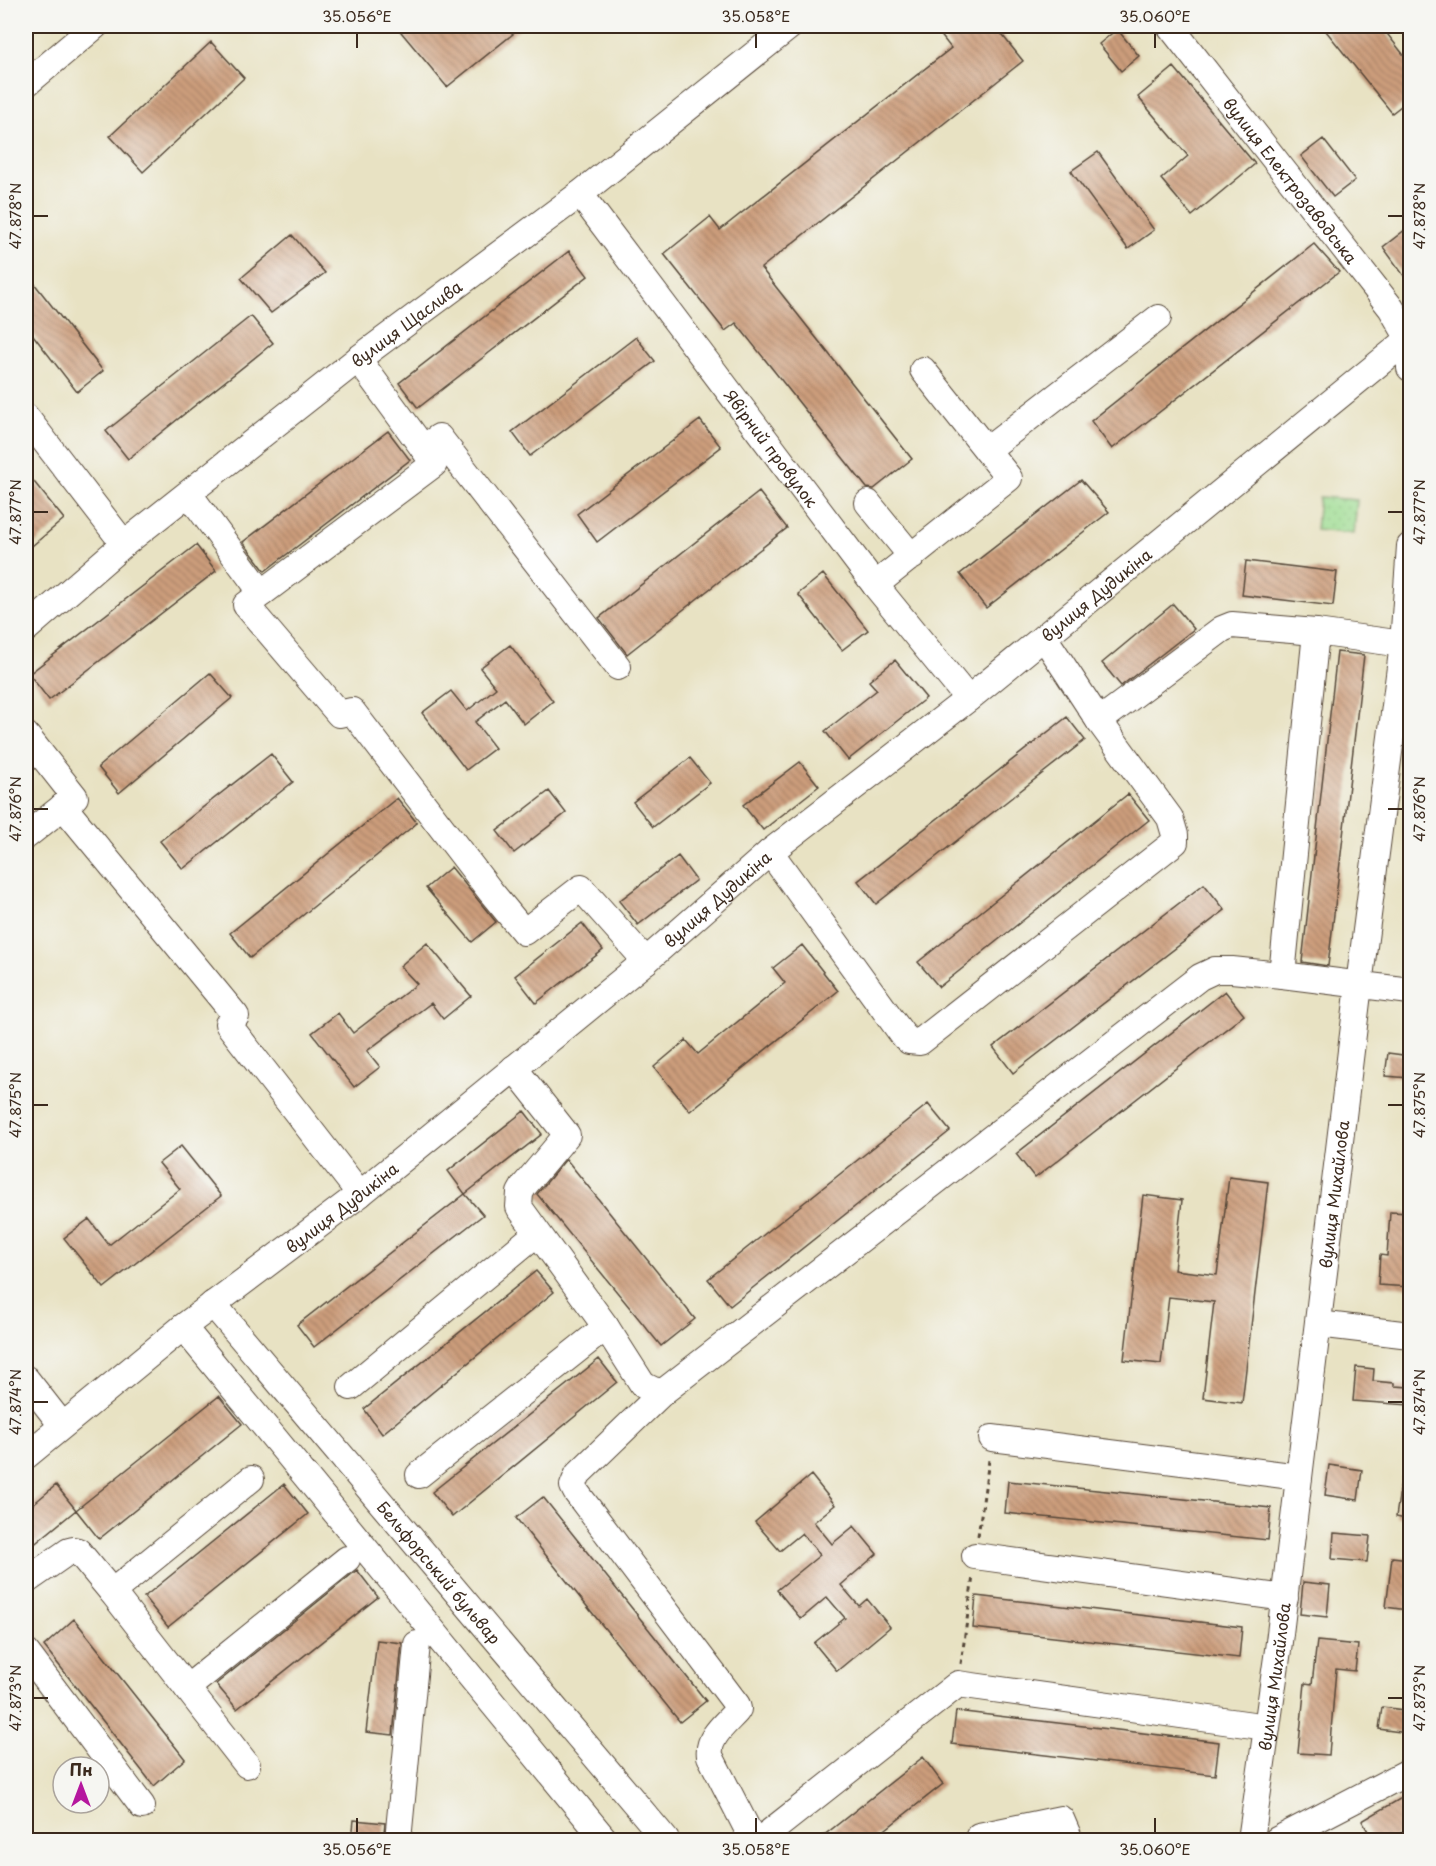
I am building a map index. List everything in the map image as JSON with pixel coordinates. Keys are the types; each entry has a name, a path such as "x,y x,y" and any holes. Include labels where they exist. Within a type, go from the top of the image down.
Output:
{"street":[{"path":"26,84 95,26"},
{"name":"вулиця Щаслива","path":"26,628 124,544 358,359 580,194 790,26"},
{"name":"вулиця Електрозаводська","path":"1170,26 1391,308 1409,338"},
{"name":"Явірний провулок","path":"580,194 875,585 968,699"},
{"path":"987,450 1158,318"},
{"path":"1409,338 1410,368"},
{"name":"вулиця Дудикіна","path":"26,1456 183,1327 360,1194 646,961 770,852 968,699 1409,338"},
{"path":"358,359 434,464 246,605 339,714 352,711 490,892 524,932 581,888 646,961"},
{"path":"875,585 1009,478 923,370"},
{"path":"26,417 124,544"},
{"path":"423,448 439,437 618,667"},
{"path":"189,494 262,593"},
{"path":"868,503 912,557"},
{"name":"вулиця Михайлова","path":"1251,1840 1285,1598 1359,985 1403,644 1410,546"},
{"path":"1099,721 1222,629 1232,625 1316,632 1403,644"},
{"path":"1282,975 1316,632"},
{"path":"770,852 902,1034 909,1041 920,1042 1175,842 1170,818 1099,721 1044,637"},
{"path":"26,735 75,797 26,836"},
{"path":"63,806 236,1016 228,1024 360,1194"},
{"path":"753,1840 710,1756 709,1749 710,1742 738,1709 737,1705 576,1492 573,1486 578,1474 663,1392 1200,977 1215,970 1232,970 1410,991"},
{"path":"514,1068 567,1134 524,1186 520,1193 519,1207 606,1327 643,1385 663,1392"},
{"path":"351,1387 537,1233"},
{"name":"Бельфорський бульвар","path":"213,1304 666,1840"},
{"path":"1318,1324 1410,1335"},
{"path":"183,1327 605,1840"},
{"path":"419,1475 606,1327"},
{"path":"26,1379 62,1425"},
{"path":"992,1438 1299,1477"},
{"path":"112,1592 251,1479"},
{"path":"26,1581 73,1550 78,1551 247,1765"},
{"path":"975,1556 1285,1598"},
{"path":"187,1688 346,1559"},
{"path":"398,1840 417,1644"},
{"path":"26,1652 142,1806"},
{"path":"760,1840 958,1684 1267,1727"},
{"path":"1277,1840 1410,1771"},
{"path":"979,1836 1061,1819 1070,1840"}],"green space":[{"path":"1319,497 1357,500 1354,534 1316,530"}],"building":[{"path":"396,26 458,26 464,34 474,26 523,26 447,87"},
{"path":"950,26 995,26 1023,61 761,268 912,459 874,489 867,488 736,323 725,331 664,254 710,217 720,230 951,48 940,34"},
{"path":"1322,26 1381,26 1410,63 1410,99 1392,113"},
{"path":"1117,29 1139,56 1121,71 1099,44"},
{"path":"211,42 244,78 143,172 110,136"},
{"path":"1174,67 1255,164 1192,216 1161,179 1188,156 1138,97"},
{"path":"1323,139 1355,180 1333,197 1301,156"},
{"path":"1098,152 1154,230 1128,249 1071,171"},
{"path":"1410,226 1410,284 1383,247"},
{"path":"292,235 325,273 271,313 241,278"},
{"path":"1314,244 1339,272 1112,449 1091,421"},
{"path":"569,251 588,276 418,408 399,383"},
{"path":"26,273 103,371 77,392 26,326"},
{"path":"251,316 273,343 128,459 106,431"},
{"path":"636,337 655,361 530,456 512,432"},
{"path":"700,420 721,447 597,542 577,514"},
{"path":"388,431 410,460 265,571 243,542"},
{"path":"26,472 64,519 26,551"},
{"path":"1081,480 1109,512 986,608 960,574"},
{"path":"759,492 787,528 627,654 599,618"},
{"path":"196,545 216,571 49,700 29,674"},
{"path":"1246,561 1337,572 1333,606 1242,595"},
{"path":"823,574 868,630 842,650 798,594"},
{"path":"1173,604 1194,629 1121,686 1102,663"},
{"path":"510,645 553,701 524,724 505,699 475,722 495,748 466,770 422,713 451,691 467,711 496,688 480,668"},
{"path":"1337,652 1364,655 1328,966 1302,962"},
{"path":"895,660 926,698 848,760 825,731 877,690 869,681"},
{"path":"210,673 232,698 119,793 98,767"},
{"path":"1067,717 1085,740 876,904 858,881"},
{"path":"271,754 293,782 183,869 160,841"},
{"path":"690,758 710,783 653,827 633,802"},
{"path":"800,762 819,786 763,830 743,805"},
{"path":"549,791 566,813 514,853 497,831"},
{"path":"1128,794 1149,820 939,987 918,962"},
{"path":"397,798 417,823 250,958 230,933"},
{"path":"678,856 696,880 638,925 619,901"},
{"path":"451,867 496,922 472,942 426,888"},
{"path":"1204,884 1225,910 1013,1073 993,1047"},
{"path":"582,923 603,950 536,1003 515,976"},
{"path":"427,943 471,996 443,1019 431,1003 367,1051 380,1067 354,1087 312,1033 338,1013 353,1033 417,984 400,966"},
{"path":"802,945 838,991 690,1111 654,1067 686,1040 698,1054 785,983 773,968"},
{"path":"1225,991 1244,1015 1035,1178 1016,1154"},
{"path":"1388,1053 1410,1056 1410,1078 1385,1076"},
{"path":"928,1104 950,1131 730,1306 708,1279"},
{"path":"524,1111 542,1134 465,1194 448,1171"},
{"path":"181,1146 221,1196 104,1288 64,1238 89,1219 109,1245 180,1189 159,1163"},
{"path":"566,1159 695,1319 661,1346 537,1194"},
{"path":"1229,1177 1268,1182 1242,1403 1203,1398 1214,1302 1169,1297 1161,1364 1124,1360 1143,1195 1182,1200 1174,1270 1217,1275"},
{"path":"465,1194 483,1215 314,1347 297,1325"},
{"path":"1390,1212 1410,1213 1410,1287 1378,1285 1380,1255 1387,1256"},
{"path":"536,1271 554,1292 382,1434 364,1409"},
{"path":"599,1359 617,1382 452,1517 432,1492"},
{"path":"1356,1367 1374,1369 1373,1381 1410,1387 1410,1405 1353,1401"},
{"path":"219,1396 242,1424 99,1539 76,1510"},
{"path":"1329,1465 1362,1470 1358,1500 1325,1495"},
{"path":"811,1475 835,1505 814,1522 832,1544 854,1526 877,1554 841,1585 859,1606 867,1599 890,1627 837,1671 814,1643 845,1618 827,1597 801,1619 777,1590 820,1555 802,1533 780,1551 755,1522"},
{"path":"1402,1476 1410,1477 1410,1520 1396,1517"},
{"path":"1008,1481 1271,1508 1268,1540 1005,1513"},
{"path":"284,1484 308,1514 168,1627 144,1597"},
{"path":"56,1485 76,1510 26,1551 26,1510"},
{"path":"543,1497 706,1701 680,1722 516,1518"},
{"path":"1334,1533 1370,1536 1367,1562 1332,1559"},
{"path":"1392,1557 1410,1559 1407,1610 1386,1607"},
{"path":"357,1570 378,1597 237,1709 216,1684"},
{"path":"1303,1582 1330,1585 1327,1617 1300,1614"},
{"path":"976,1596 1242,1627 1239,1658 973,1628"},
{"path":"74,1619 185,1759 154,1786 44,1646"},
{"path":"377,1640 402,1643 393,1735 366,1732"},
{"path":"1317,1641 1358,1645 1355,1671 1336,1669 1329,1755 1298,1753 1305,1683 1312,1684"},
{"path":"1382,1707 1410,1711 1407,1733 1379,1729"},
{"path":"956,1711 1219,1742 1215,1775 952,1744"},
{"path":"923,1757 943,1784 872,1840 818,1840"},
{"path":"1410,1793 1410,1828 1389,1840 1373,1840 1362,1821"},
{"path":"354,1820 385,1823 383,1840 352,1840"}]}
